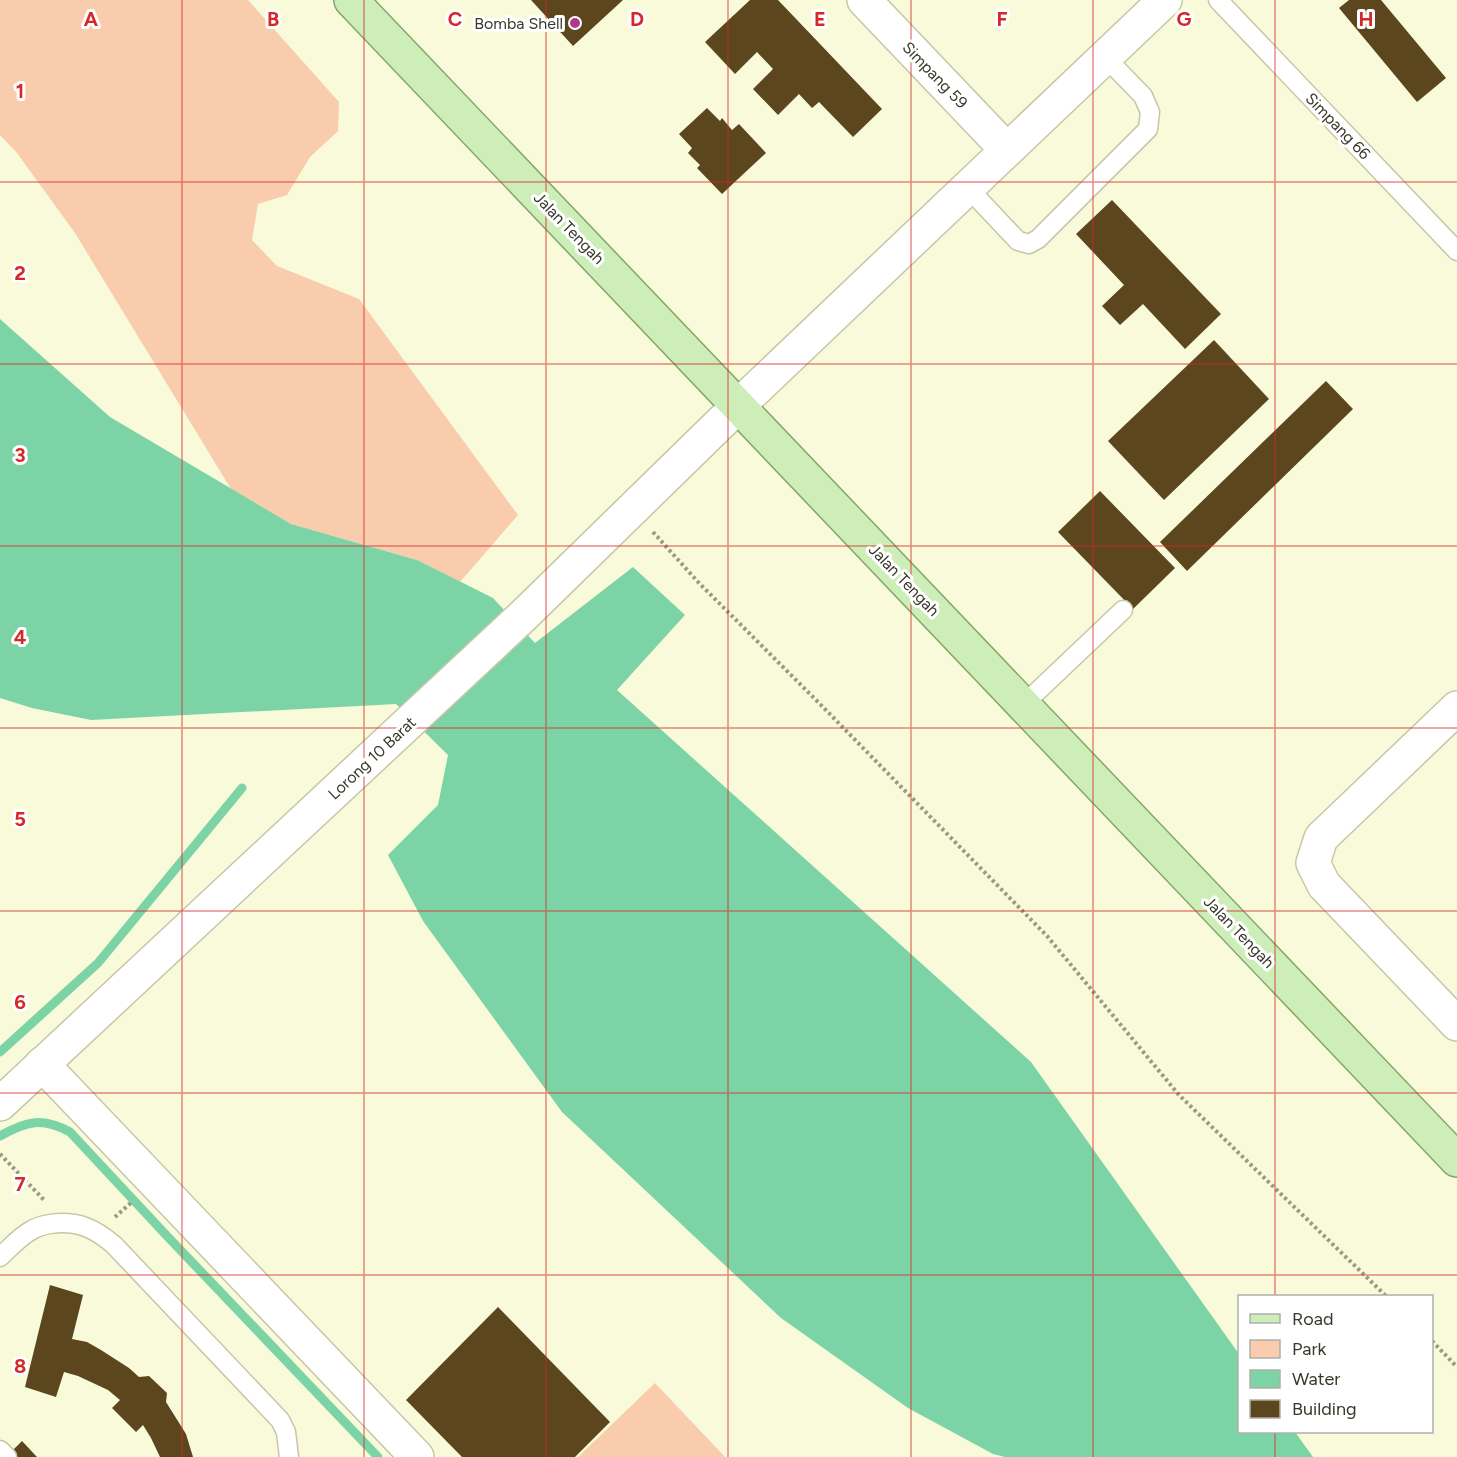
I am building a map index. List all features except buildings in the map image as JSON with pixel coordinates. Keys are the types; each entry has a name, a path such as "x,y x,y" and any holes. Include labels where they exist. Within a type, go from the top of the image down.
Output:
{"main road":[{"name":"Jalan Tengah","path":"351,0 1457,1160"}],"street":[{"name":"Simpang 59","path":"864,0 1007,150"},
{"name":"Lorong 10 Barat","path":"0,1104 523,616 738,406 1165,0"},
{"path":"1457,708 1321,838 1313,863 1324,885 1457,1024"},
{"path":"42,1064 417,1457"}],"lane":[{"name":"Simpang 66","path":"1218,0 1457,251"},
{"path":"968,188 1018,241 1029,244 1038,239 1148,129 1150,112 1143,96 1104,57"},
{"path":"1023,705 1123,610"},
{"path":"0,1257 22,1236 45,1225 62,1222 78,1224 103,1236 280,1420 286,1432 289,1457"},
{"path":"0,1450 7,1457"}],"path":[{"path":"633,509 699,583 1047,936 1179,1095 1385,1295"},
{"path":"1433,1343 1457,1367"}],"green space":[{"path":"0,0 248,0 339,102 338,131 310,157 287,195 258,204 252,240 277,266 359,299 518,515 460,582 417,560 291,524 231,489 75,233 17,153 0,135"},
{"path":"655,1383 725,1457 578,1457"}],"water":[{"path":"0,319 110,417 291,524 417,560 493,598 535,643 633,567 685,615 617,690 1031,1062 1238,1353 1238,1433 1296,1433 1313,1457 1005,1457 993,1454 908,1408 781,1318 562,1112 423,921 388,855 438,805 448,755 396,704 91,720 32,708 0,698"}],"waterway":[{"path":"0,1052 98,963 242,788"},
{"path":"0,1136 18,1127 35,1123 51,1124 70,1132 378,1457"}],"place":[{"name":"Bomba Shell","path":"575,23"}]}
